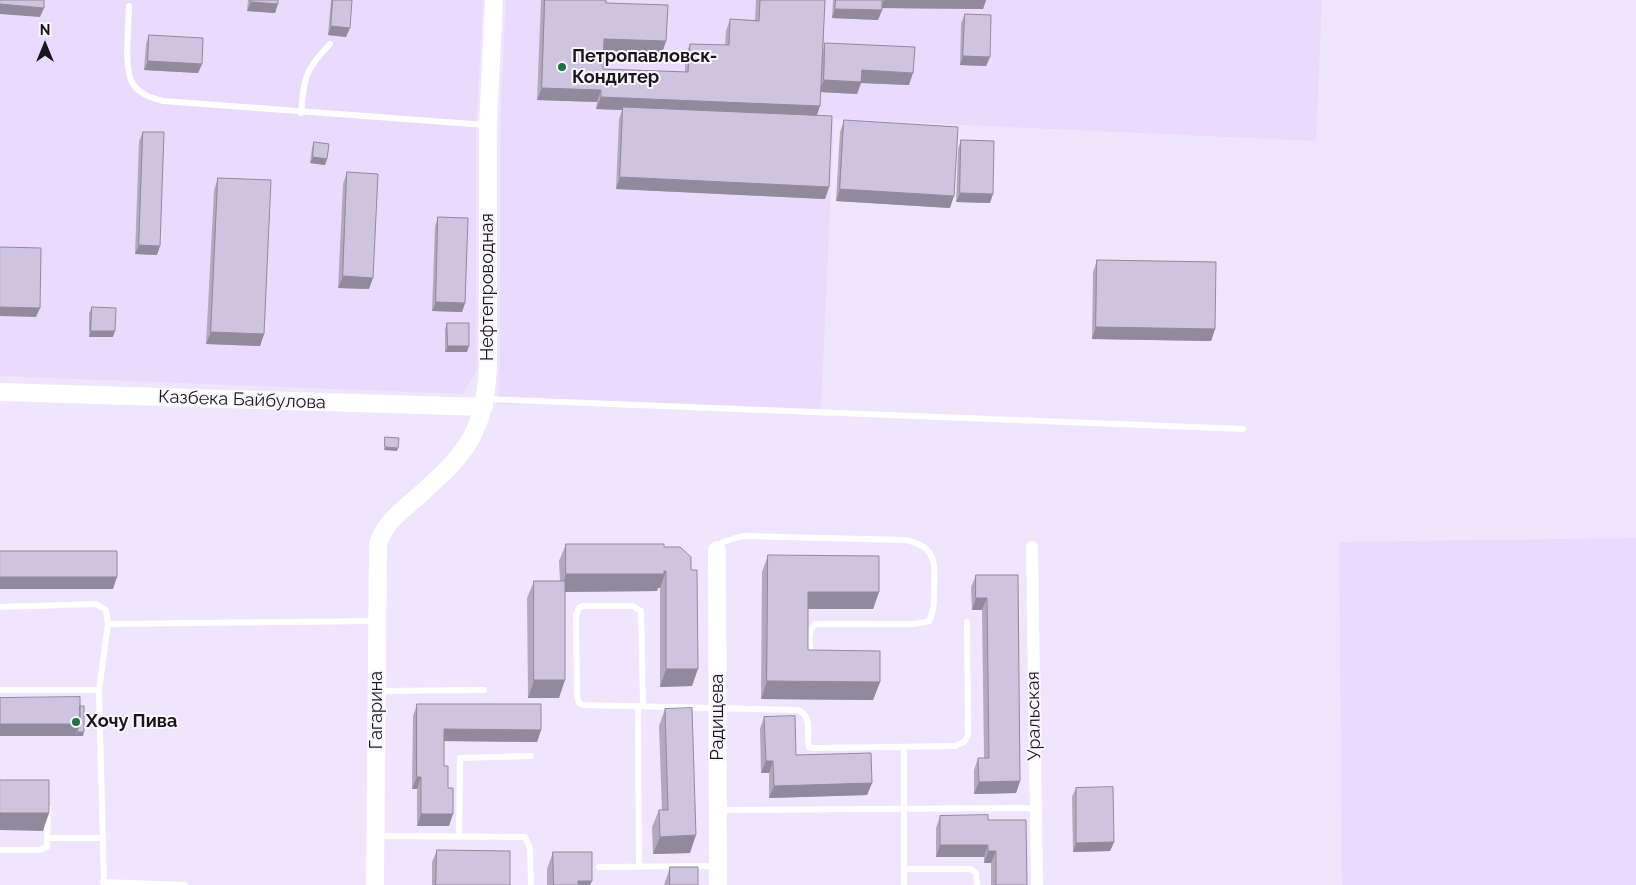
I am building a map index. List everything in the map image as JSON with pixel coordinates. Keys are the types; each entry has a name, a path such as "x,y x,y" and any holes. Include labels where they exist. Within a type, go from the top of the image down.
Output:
{"street":[{"name":"Нефтепроводная","path":"380,535 393,518 460,456 478,426 485,403 488,367 488,125 494,0"},
{"name":"Казбека Байбулова","path":"0,392 485,403"},
{"name":"Гагарина","path":"375,885 376,553 380,535"},
{"name":"Уральская","path":"1032,547 1036,885"},
{"name":"Радищева","path":"717,550 718,885"}],"lane":[{"path":"129,6 128,72 133,84 147,96 163,101 301,113 488,125"},
{"path":"301,113 304,79 309,68 330,44"},
{"path":"485,403 1243,429"},
{"path":"717,550 723,542 742,536 905,540 916,542 930,552 935,570 934,607 929,621 915,624 815,624 810,630 810,650 816,657 820,658"},
{"path":"0,607 96,604 106,610 108,624 99,690 104,884 185,885"},
{"path":"639,867 640,706 641,611 633,606 583,606 579,608 576,615 576,695 579,703 588,706 640,706 803,711 807,717 809,747 814,748 955,746 967,738 967,622"},
{"path":"108,624 377,621"},
{"path":"0,690 99,690"},
{"path":"377,691 484,690"},
{"path":"904,748 904,885"},
{"path":"459,836 460,758 531,756"},
{"path":"0,850 43,849 46,847 48,838 48,800"},
{"path":"718,810 1027,808 1035,810"},
{"path":"376,836 524,837 530,848 531,885"},
{"path":"48,838 102,838"},
{"path":"599,867 718,866"},
{"path":"904,869 971,869 976,873 977,885"}],"shaded area":[{"path":"0,0 483,0 476,135 477,370 463,394 0,376"},
{"path":"506,0 1322,0 1316,141 834,119 821,409 499,404 501,104"},
{"path":"1636,538 1636,885 1342,885 1339,542"}],"building":[{"path":"0,0 44,0 44,8 0,4"},
{"path":"251,0 278,0 278,4 251,2"},
{"path":"333,0 352,0 350,28 331,26"},
{"path":"545,0 606,0 606,3 668,5 666,41 604,39 603,69 688,72 690,44 729,45 730,19 759,21 760,0 825,0 820,106 601,97 601,90 542,88"},
{"path":"836,0 882,0 882,10 835,9"},
{"path":"965,14 991,15 990,57 963,56"},
{"path":"149,35 203,38 202,64 148,61"},
{"path":"825,43 915,47 913,73 862,70 861,82 824,80"},
{"path":"623,107 832,116 829,187 620,177"},
{"path":"844,120 958,127 954,196 840,189"},
{"path":"143,132 164,132 160,246 139,245"},
{"path":"961,140 994,141 993,194 960,193"},
{"path":"314,142 329,144 327,159 313,157"},
{"path":"347,172 378,174 373,278 343,276"},
{"path":"218,178 271,180 264,334 211,332"},
{"path":"438,217 468,218 465,303 436,302"},
{"path":"0,247 41,248 40,308 0,307"},
{"path":"1097,260 1216,262 1215,329 1096,327"},
{"path":"92,307 116,308 115,331 91,331"},
{"path":"447,323 469,323 469,346 448,346"},
{"path":"385,437 399,438 398,448 385,447"},
{"path":"566,544 664,544 664,547 680,547 691,557 691,570 697,570 698,669 666,669 666,571 664,571 664,574 566,574"},
{"path":"0,551 117,551 117,577 0,577"},
{"path":"768,555 879,556 879,592 808,592 808,650 880,651 880,682 767,681"},
{"path":"976,575 1018,575 1020,781 979,782 978,758 989,758 987,598 976,598"},
{"path":"534,581 565,581 565,680 534,680"},
{"path":"80,697 80,724 0,724 0,698"},
{"path":"417,704 541,704 541,730 444,729 444,766 448,766 448,788 453,788 453,814 421,814 421,777 417,777"},
{"path":"80,706 84,706 84,732 77,732 80,724"},
{"path":"692,708 696,835 660,837 659,810 668,810 665,709"},
{"path":"795,716 796,755 871,753 872,783 774,786 773,761 766,761 764,717"},
{"path":"0,780 49,780 49,813 0,813"},
{"path":"1113,787 1114,842 1076,843 1076,788"},
{"path":"988,815 988,820 1026,820 1027,885 996,885 996,851 988,851 988,845 940,845 940,816"},
{"path":"437,850 510,851 510,885 436,885"},
{"path":"553,852 592,852 592,881 578,881 578,885 554,885"},
{"path":"670,867 698,867 698,885 670,885"}],"place":[{"name":"Петропавловск- Кондитер","path":"562,67"},
{"name":"Хочу Пива","path":"76,722"}]}
